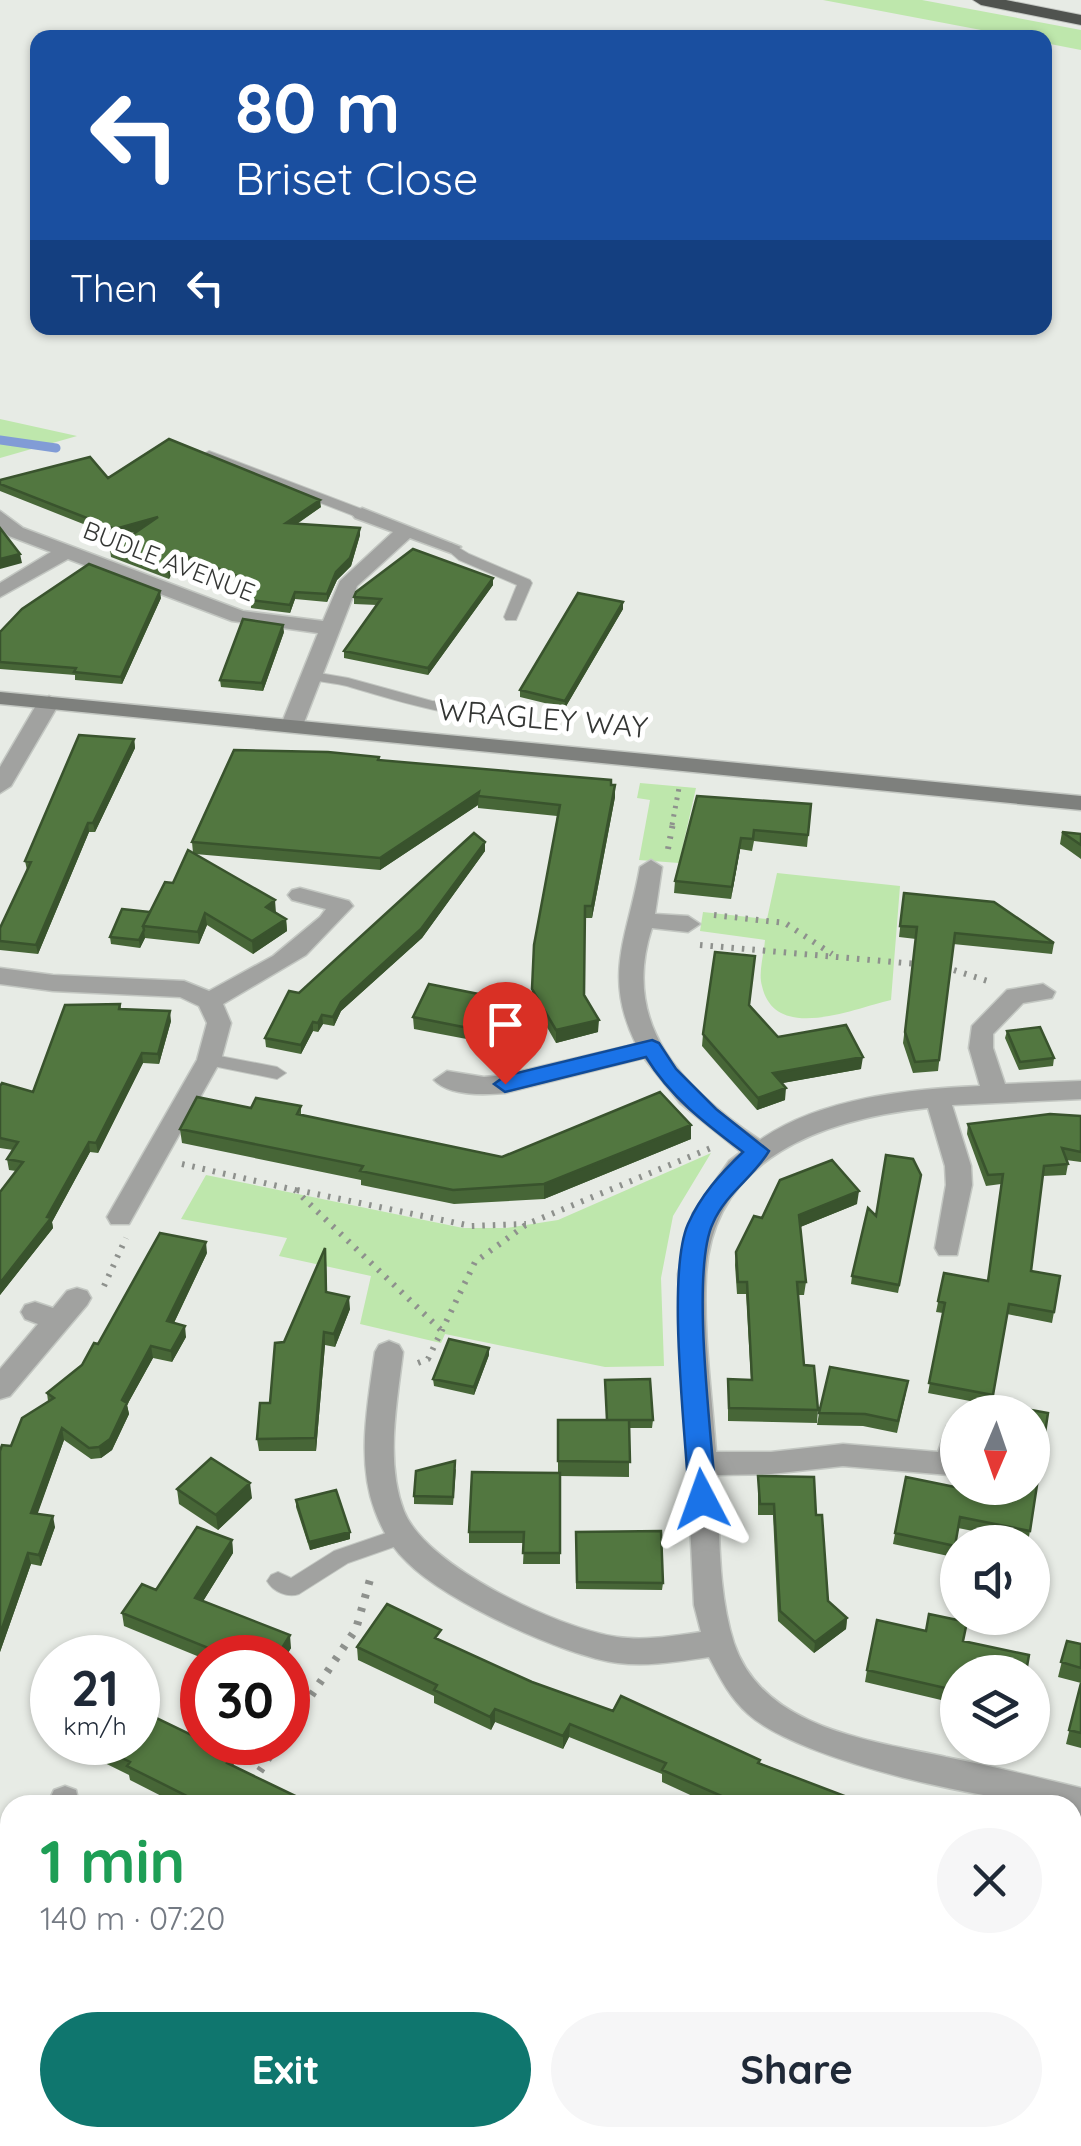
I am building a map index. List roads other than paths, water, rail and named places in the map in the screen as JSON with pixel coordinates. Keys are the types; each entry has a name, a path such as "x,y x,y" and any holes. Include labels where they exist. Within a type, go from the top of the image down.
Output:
{"highway":[{"path":"982,0 1081,20"},
{"path":"1061,0 1081,4"}],"street":[{"path":"362,514 451,546"},
{"name":"BUDLE AVENUE","path":"0,516 16,532 238,617 329,628"},
{"path":"292,725 346,585 408,530"},
{"path":"0,591 69,550"},
{"name":"WRAGLEY WAY","path":"0,698 1081,803"},
{"path":"0,786 49,702"},
{"path":"658,865 629,966 641,1026 668,1075 746,1144"},
{"path":"209,1001 251,980 320,935 341,906 300,895"},
{"path":"643,920 698,919"},
{"path":"0,976 52,983 152,985 184,989 209,1001 219,1023 208,1060 120,1216"},
{"path":"996,1096 981,1032 1016,996 1043,992"},
{"path":"447,1080 484,1086 505,1084 652,1048"},
{"path":"1052,1795 804,1736 748,1694 727,1668 715,1643 709,1605 692,1317 693,1250 698,1226 746,1144 858,1108 1081,1090"},
{"path":"938,1100 958,1166 948,1248"},
{"path":"0,1388 47,1317 77,1298"},
{"path":"388,1362 380,1451 385,1498 405,1539 425,1560 580,1642 644,1652 715,1643"},
{"path":"700,1464 772,1463 843,1454 940,1463"}],"lane":[{"path":"207,454 362,514"},
{"path":"451,546 464,557 525,583 512,617"},
{"path":"312,676 343,678 406,700 456,710 510,712"},
{"path":"208,1060 277,1074"},
{"path":"278,1581 292,1588 341,1557 405,1539"}],"waterway":[{"path":"0,440 56,448"}]}
